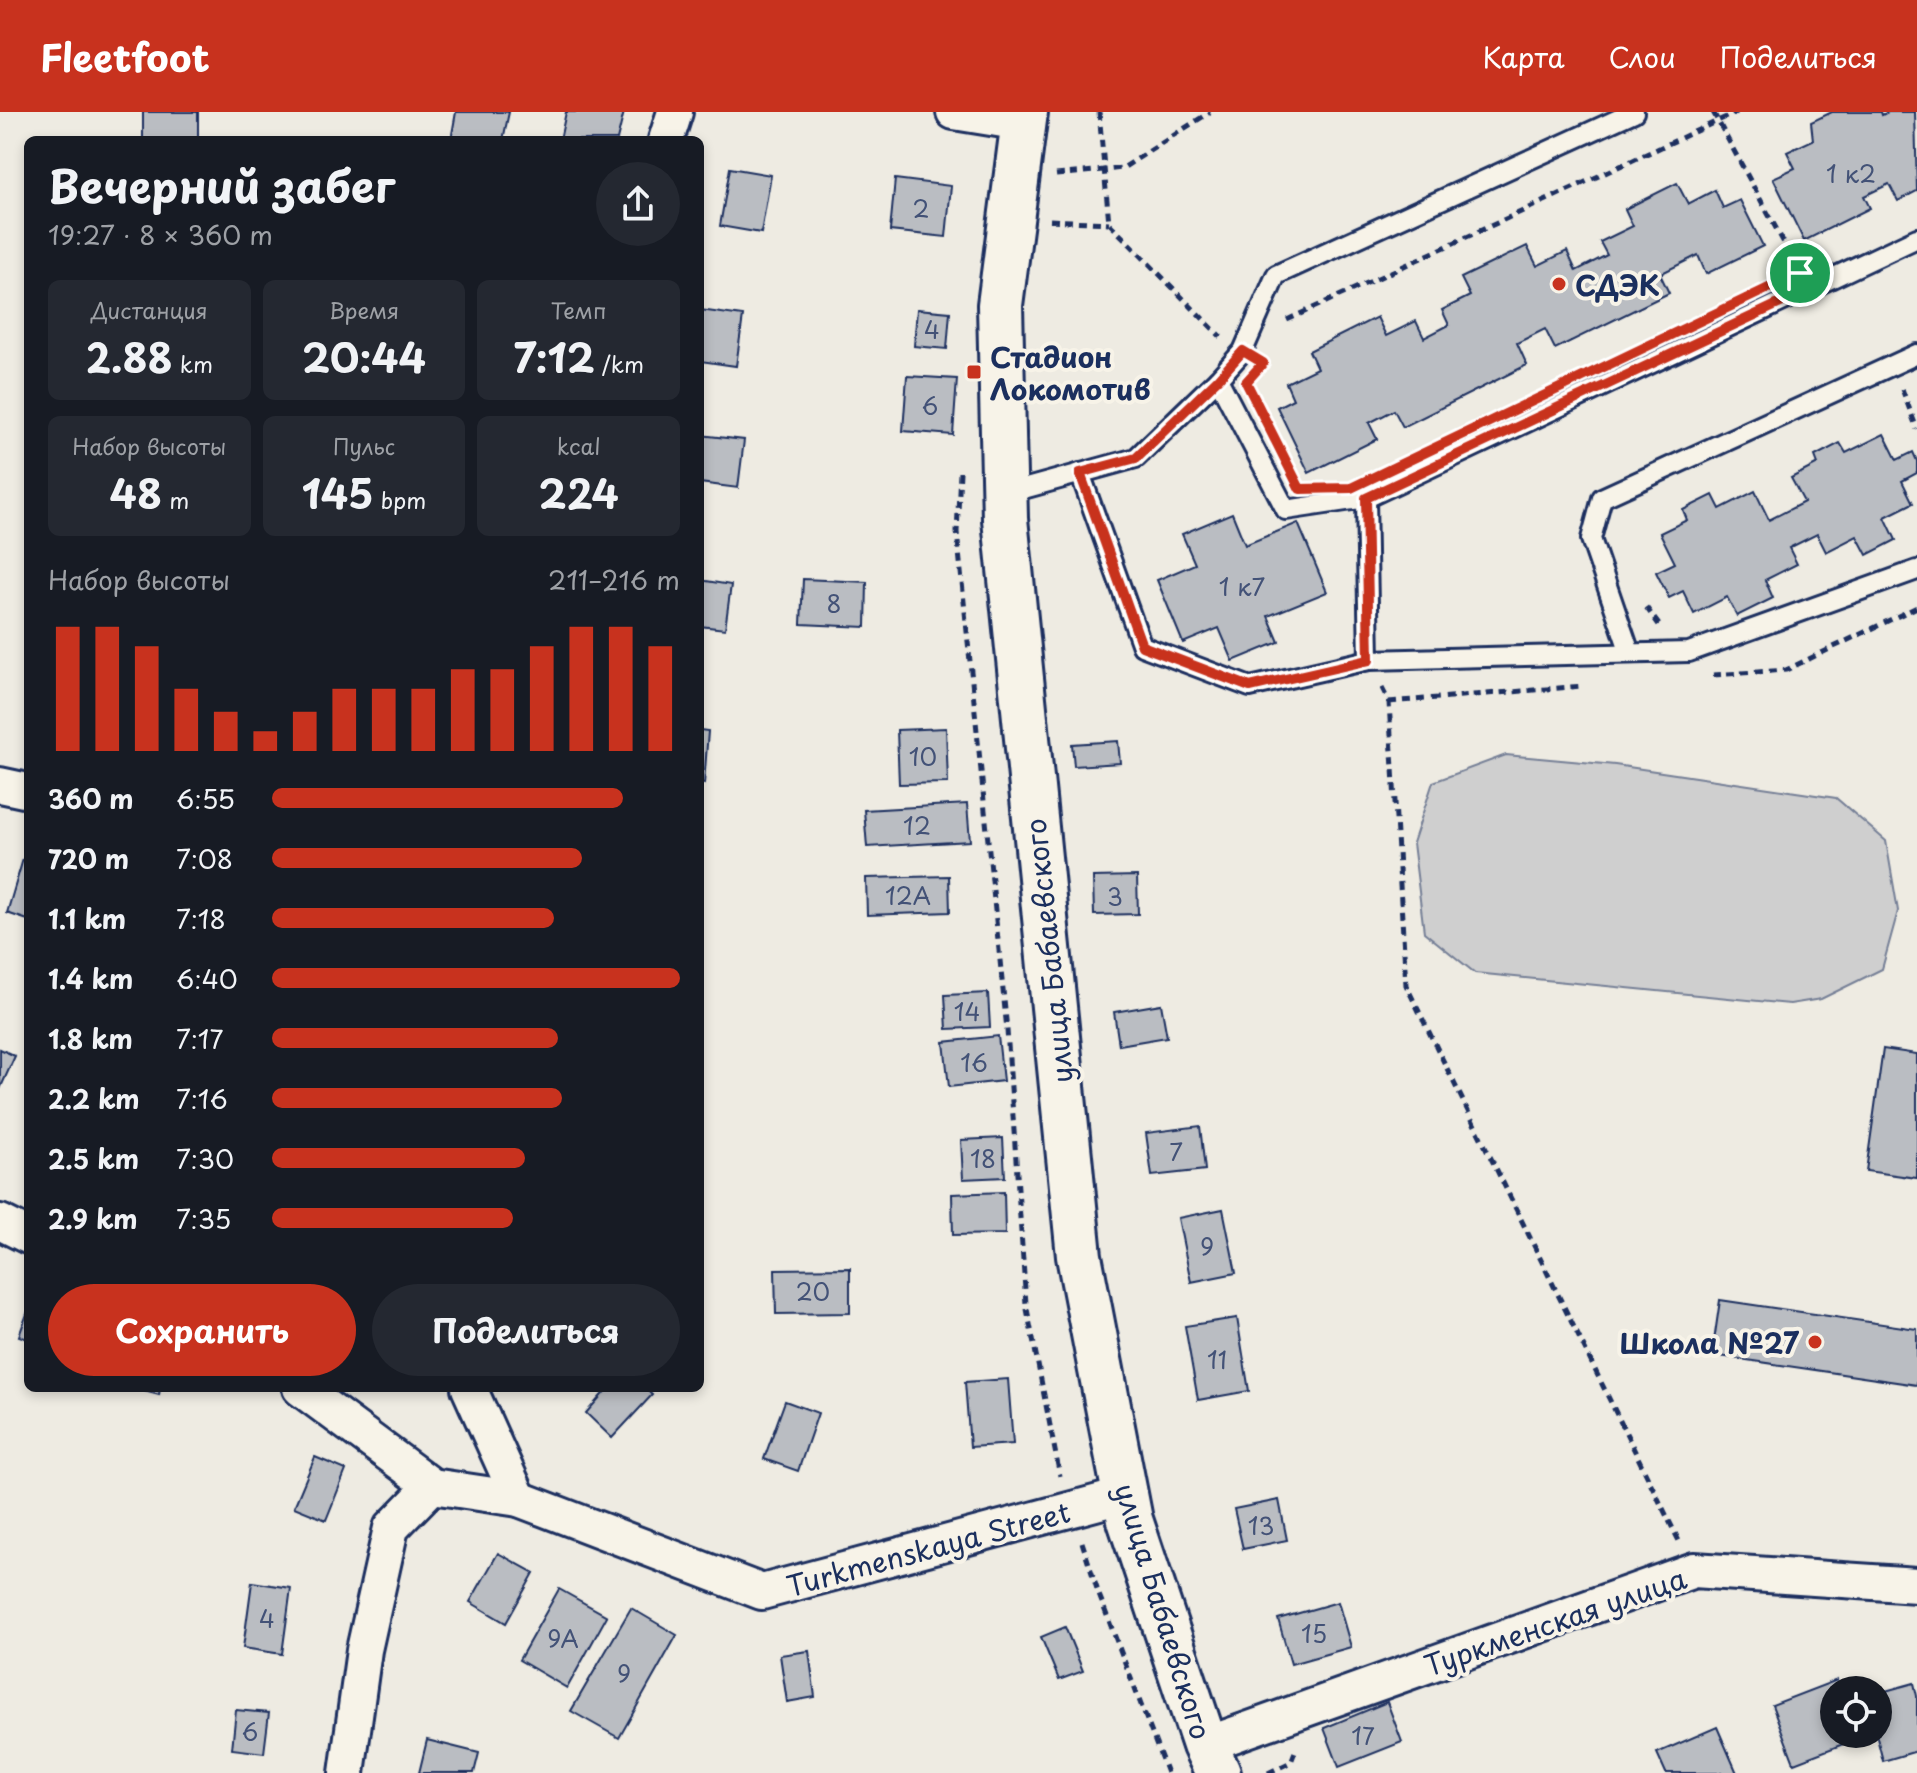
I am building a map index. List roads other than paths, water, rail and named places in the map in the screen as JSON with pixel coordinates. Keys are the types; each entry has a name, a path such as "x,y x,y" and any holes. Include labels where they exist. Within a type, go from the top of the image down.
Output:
{"main road":[{"name":"улица Бабаевского","path":"1024,118 1000,305 1005,519 1079,1256 1130,1520 1212,1759"}],"street":[{"path":"667,136 675,112"},
{"path":"954,112 1024,118"},
{"path":"0,785 24,790"},
{"path":"0,1222 24,1234"},
{"name":"Turkmenskaya Street","path":"305,1392 432,1486 519,1499 762,1592 1125,1495"},
{"path":"471,1392 519,1499"},
{"path":"347,1773 364,1650 391,1528 432,1486"},
{"name":"Туркменская улица","path":"1212,1759 1694,1570 1917,1585"}],"lane":[{"path":"1005,494 1136,458 1243,351 1276,275 1634,112"},
{"path":"1218,379 1286,510 1366,498 1917,238"},
{"path":"1630,653 1591,539 1602,498 1917,354"},
{"path":"1080,473 1142,646 1250,687 1369,660 1689,652 1917,570"},
{"path":"1366,498 1369,660"}],"place":[{"name":"СДЭК","path":"1559,284"},
{"name":"Стадион Локомотив","path":"974,372"},
{"name":"Школа №27","path":"1815,1342"}]}
